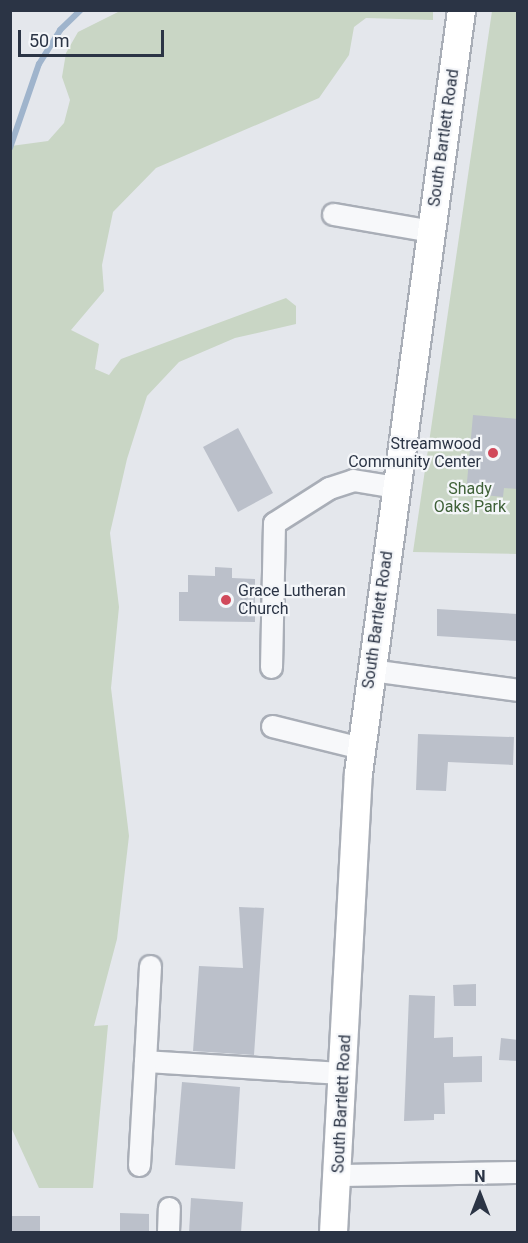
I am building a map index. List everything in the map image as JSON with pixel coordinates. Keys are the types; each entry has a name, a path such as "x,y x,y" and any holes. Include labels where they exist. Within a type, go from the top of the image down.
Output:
{"main road":[{"name":"South Bartlett Road","path":"333,1233 361,748 461,10"}],"street":[{"path":"333,214 431,231"},
{"path":"271,667 274,523 329,488 353,480 396,487"},
{"path":"371,670 518,690"},
{"path":"272,726 361,748"},
{"path":"139,1165 150,966"},
{"path":"145,1061 343,1073"},
{"path":"338,1175 518,1172"},
{"path":"168,1233 169,1208"}],"green space":[{"path":"433,10 433,20 366,18 354,27 349,55 319,98 156,168 113,212 102,265 104,291 71,330 99,344 95,369 109,375 121,359 286,298 296,306 296,324 235,338 179,362 147,396 127,459 110,533 119,607 111,688 129,836 117,939 94,1026 108,1025 93,1188 39,1188 10,1125 11,146 48,141 64,123 70,100 62,77 66,53 78,32 120,11"},
{"name":"Shady Oaks Park","path":"492,11 517,11 517,554 413,552"}],"building":[{"name":"Streamwood Community Center","path":"473,415 518,419 518,489 504,488 503,497 466,493"},
{"path":"238,428 273,493 238,512 203,447"},
{"path":"215,567 232,568 232,578 255,579 255,622 179,621 179,592 188,592 188,575 215,576"},
{"path":"437,609 518,614 518,641 437,636"},
{"path":"418,734 514,737 513,765 448,762 446,791 416,790"},
{"path":"239,907 264,908 254,1055 193,1051 199,966 243,968"},
{"path":"476,984 476,1006 454,1006 453,985"},
{"path":"409,995 435,996 434,1038 453,1037 453,1057 482,1056 482,1082 444,1083 445,1114 434,1114 434,1120 404,1121"},
{"path":"501,1038 518,1040 518,1061 499,1060"},
{"path":"182,1082 240,1087 235,1169 175,1165"},
{"path":"191,1198 243,1202 241,1233 189,1233"},
{"path":"120,1213 149,1214 149,1233 120,1233"},
{"path":"10,1216 40,1216 40,1233 10,1233"}],"waterway":[{"path":"10,148 39,64 60,30 81,10"}],"place":[{"name":"Streamwood Community Center","path":"493,453"},
{"name":"Grace Lutheran Church","path":"226,600"}]}
